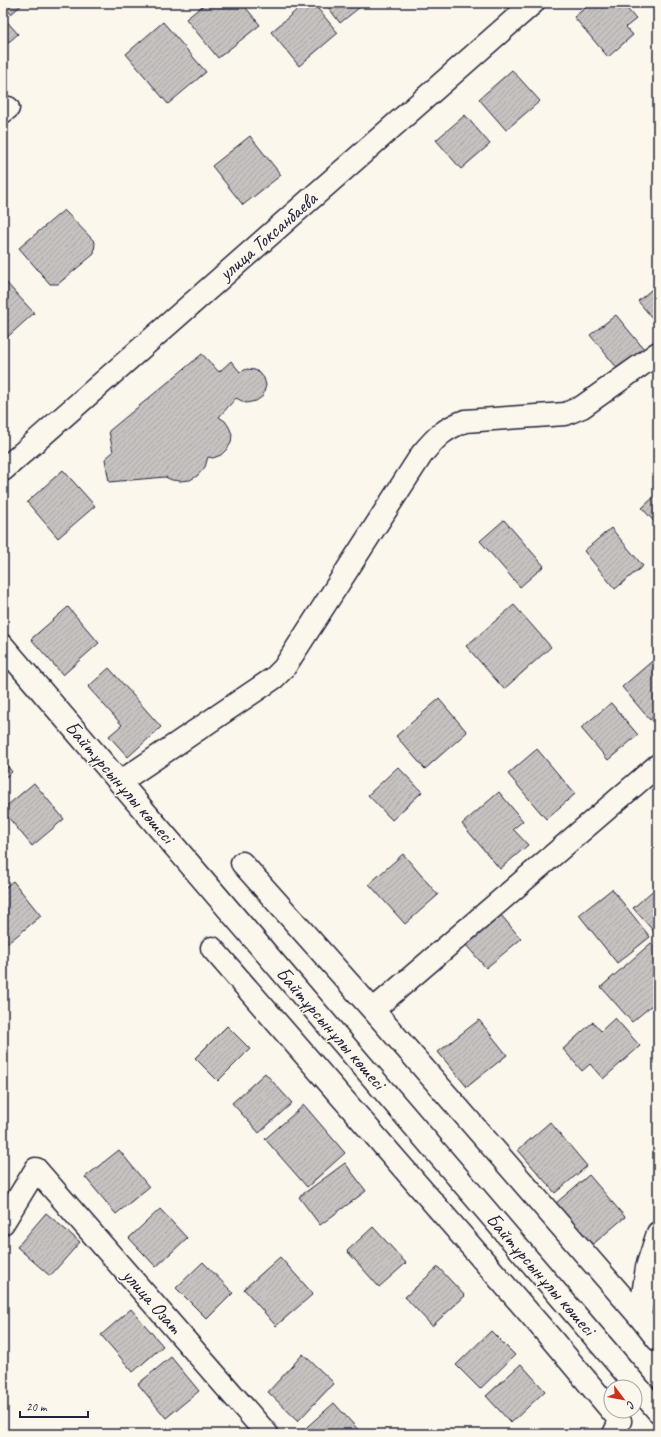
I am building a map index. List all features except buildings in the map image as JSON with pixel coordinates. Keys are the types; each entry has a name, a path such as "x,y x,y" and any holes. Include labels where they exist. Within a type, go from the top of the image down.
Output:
{"street":[{"name":"улица Токсанбаева","path":"3,470 533,3"},
{"path":"120,782 274,678 284,668 422,454 435,438 450,426 465,421 565,414 582,407 658,353"},
{"name":"Байтұрсынұлы көшесі","path":"3,646 658,1411"},
{"path":"373,1010 658,765"},
{"path":"242,862 373,1010 658,1340"},
{"path":"212,948 549,1336 618,1422"},
{"name":"улица Озат","path":"3,1223 36,1169 267,1434"},
{"path":"640,1318 648,1267 658,1233"}]}
